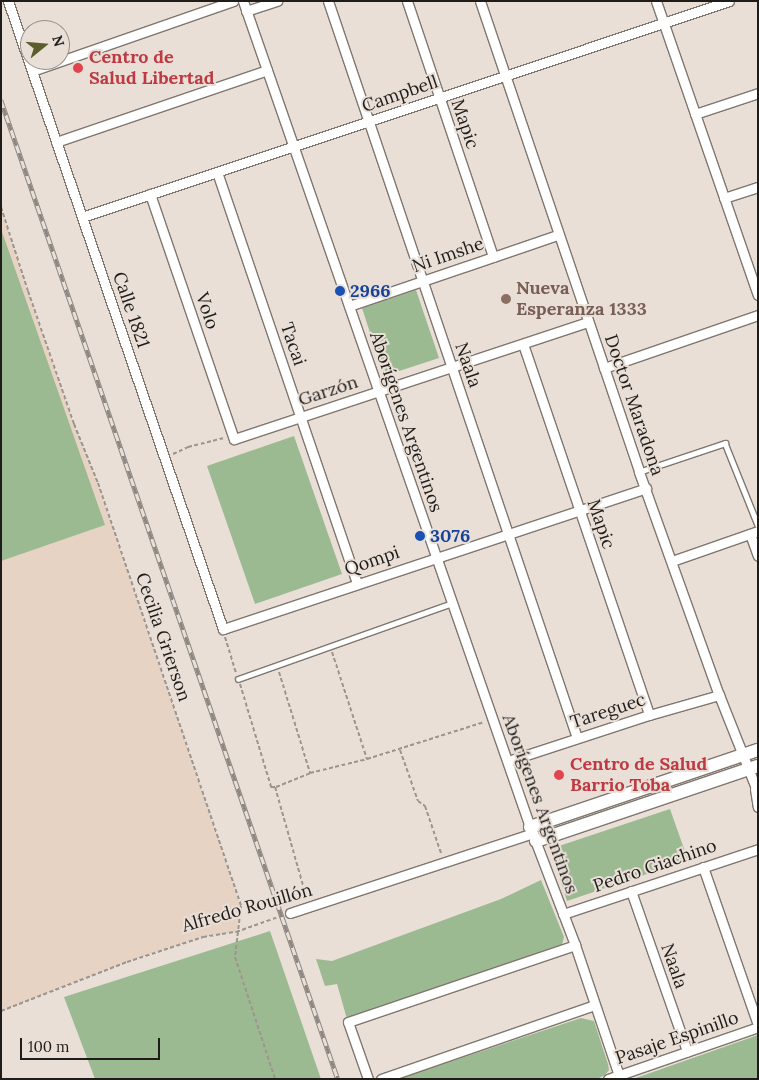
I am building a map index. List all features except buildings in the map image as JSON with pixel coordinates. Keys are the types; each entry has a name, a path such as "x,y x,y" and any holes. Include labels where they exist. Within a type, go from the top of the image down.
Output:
{"street":[{"name":"Calle 1821","path":"8,1 223,630"},
{"path":"32,71 233,1"},
{"name":"Aborígenes Argentinos","path":"243,1 452,603 533,833 575,945 619,1077"},
{"path":"246,11 277,1"},
{"name":"Naala","path":"328,1 577,738"},
{"name":"Mapic","path":"407,1 493,257"},
{"name":"Doctor Maradona","path":"480,1 557,235 719,695 744,755 753,767 758,808"},
{"path":"656,1 724,198 756,283 758,295"},
{"name":"Campbell","path":"82,217 729,1"},
{"path":"56,142 267,70"},
{"path":"695,114 758,93"},
{"name":"Tacai","path":"217,172 357,584"},
{"path":"724,198 758,187"},
{"name":"Volo","path":"150,194 234,439"},
{"name":"Ni Imshe","path":"349,306 557,235"},
{"path":"604,368 758,315"},
{"name":"Garzón","path":"234,439 587,322"},
{"name":"Mapic","path":"523,344 649,715"},
{"name":"Qompi","path":"223,630 646,488"},
{"path":"672,561 754,532 758,556"},
{"name":"Tareguec","path":"508,761 649,715 719,695"},
{"path":"533,833 758,750"},
{"path":"533,833 753,767"},
{"name":"Alfredo Rouillón","path":"290,913 533,833"},
{"name":"Pedro Giachino","path":"563,914 758,849"},
{"path":"702,867 758,1026"},
{"name":"Naala","path":"631,891 688,1052"},
{"path":"368,1079 348,1022 575,945"},
{"path":"381,1079 595,1005"},
{"name":"Pasaje Espinillo","path":"608,1079 619,1077 758,1026"}],"lane":[{"path":"640,472 725,442 758,525"},
{"path":"238,679 452,603"}],"path":[{"name":"Cecilia Grierson","path":"1,207 74,424 98,483 240,906 234,957 275,1079"},
{"path":"164,458 188,447 223,438 234,439"},
{"path":"223,630 271,787 310,773 367,760 400,750 493,719"},
{"path":"330,645 367,760"},
{"path":"277,665 310,773"},
{"path":"400,750 418,801 424,806 444,862"},
{"path":"275,787 309,907"},
{"name":"Alfredo Rouillón","path":"1,1011 127,962 203,937 236,932 290,913"}],"shaded area":[{"path":"1,207 74,424 98,483 241,906 236,932 203,937 127,962 1,1011"}],"green space":[{"path":"1,229 105,525 1,561"},
{"path":"416,290 439,358 384,376 362,308"},
{"path":"294,436 342,574 255,604 207,466"},
{"path":"670,809 688,860 567,901 550,849"},
{"path":"541,880 564,937 562,945 347,1019 337,984 325,986 316,959 332,961 501,899"},
{"path":"270,931 321,1079 95,1079 64,997"},
{"path":"581,1018 594,1021 608,1064 609,1070 605,1075 597,1079 398,1079"},
{"path":"758,1035 758,1079 633,1079"}],"railway":[{"path":"1,100 338,1079"}],"place":[{"name":"Centro de Salud Libertad","path":"78,68"},
{"name":"2966","path":"340,291"},
{"name":"Nueva Esperanza 1333","path":"506,299"},
{"name":"3076","path":"420,536"},
{"name":"Centro de Salud Barrio Toba","path":"559,775"}]}
